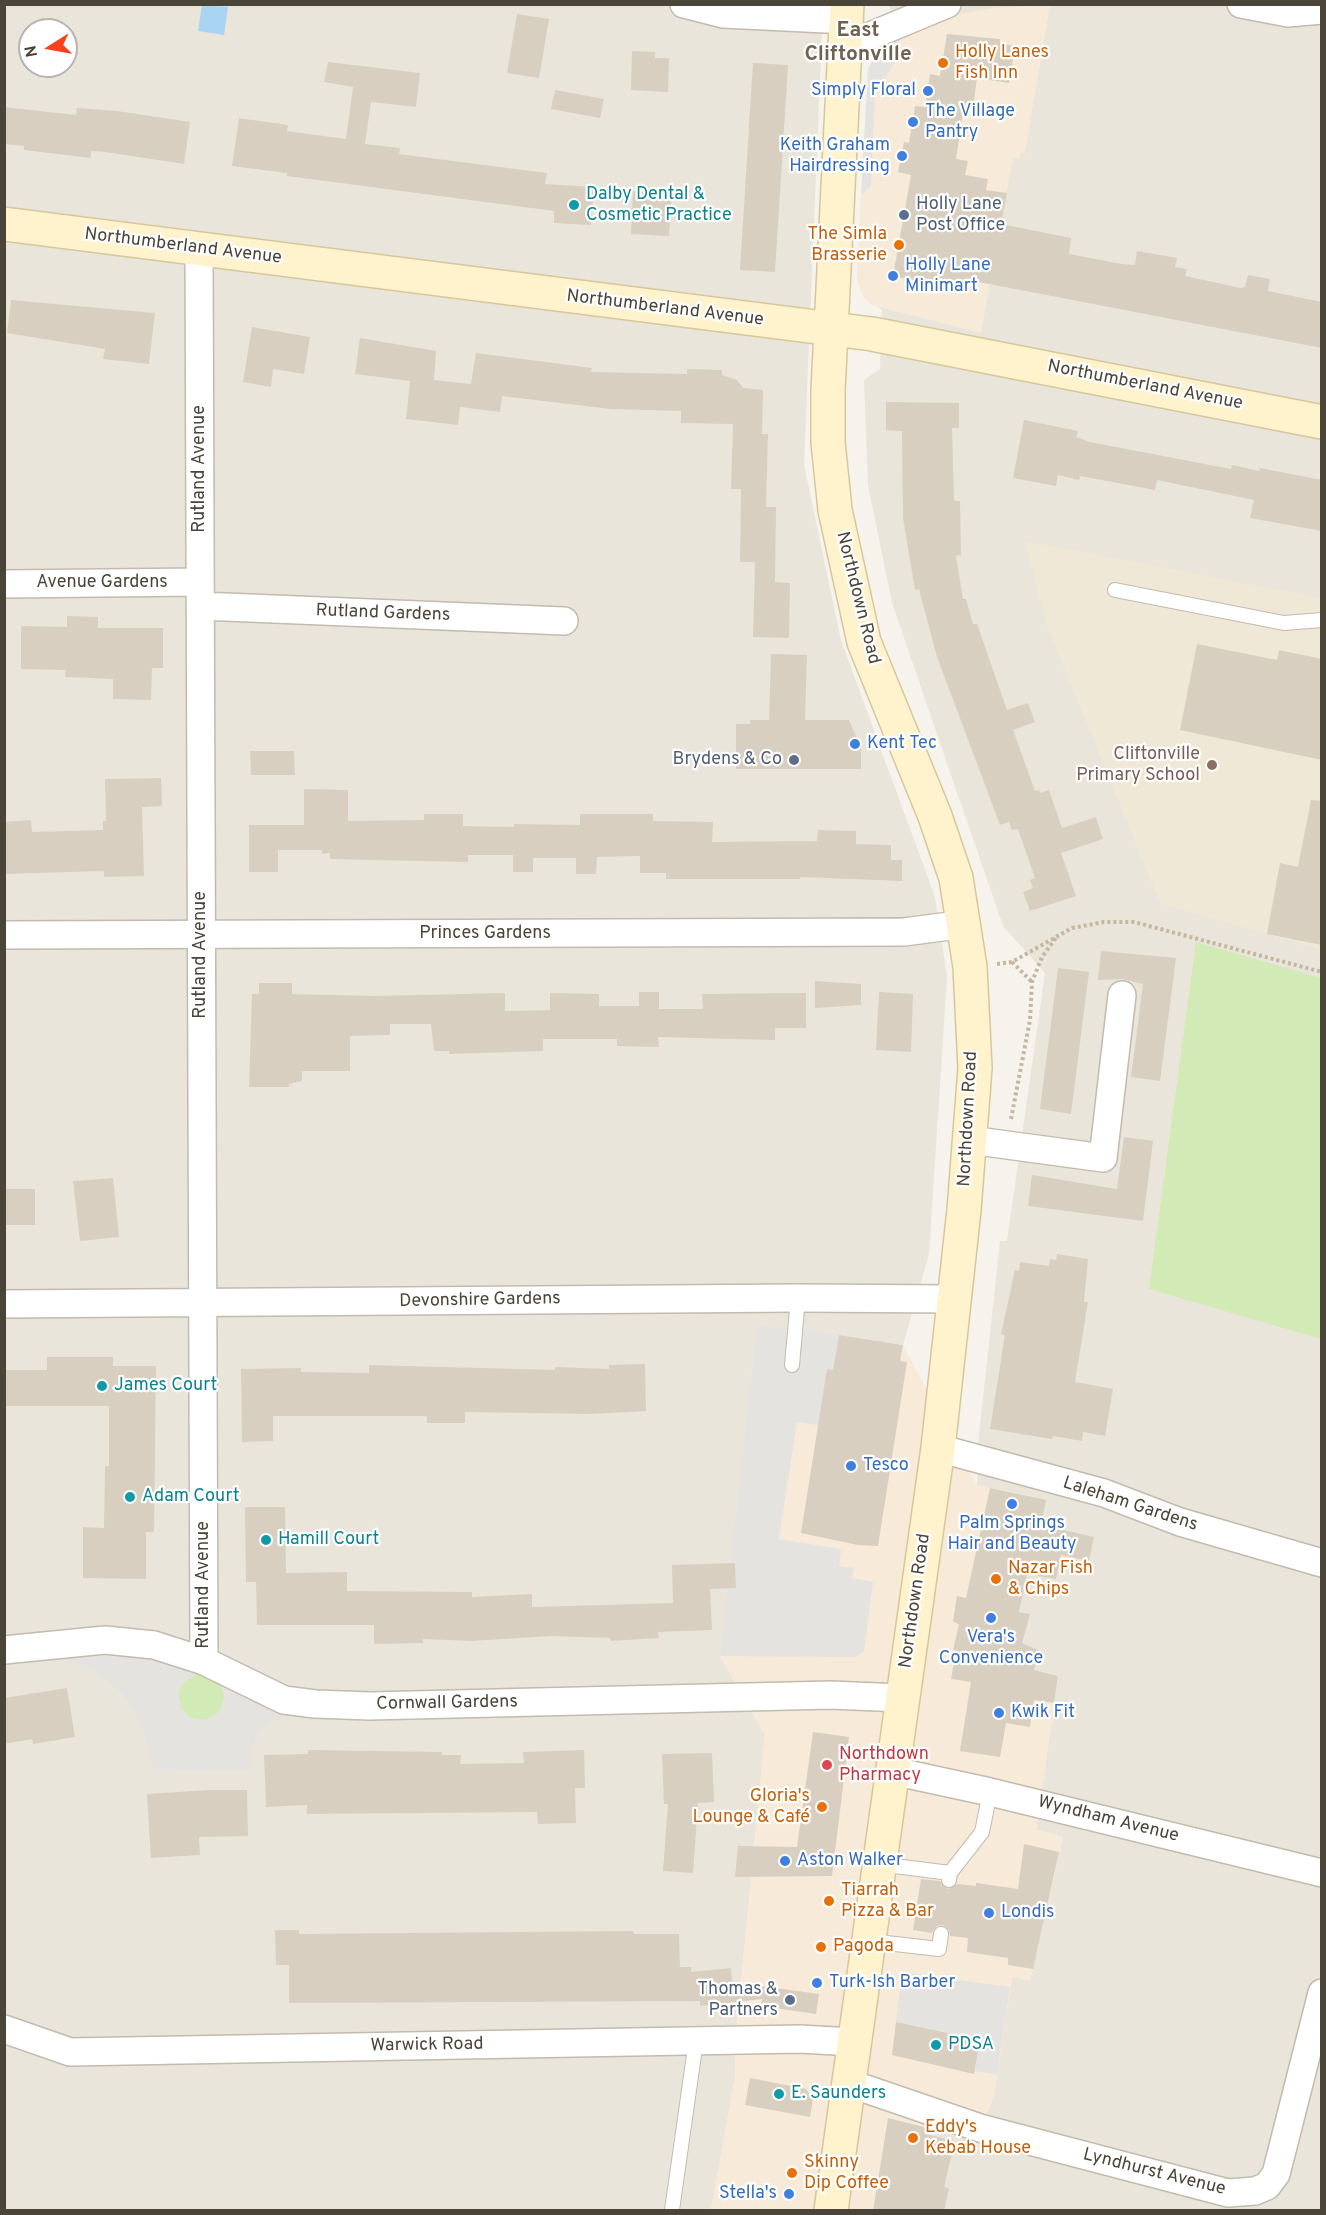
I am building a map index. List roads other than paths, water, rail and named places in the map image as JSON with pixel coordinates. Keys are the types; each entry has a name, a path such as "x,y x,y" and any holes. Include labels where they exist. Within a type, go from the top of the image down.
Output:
{"main road":[{"name":"Northdown Road","path":"831,2211 938,1448 955,1299 975,1068 970,967 956,878 935,816 864,642 835,510 828,442 846,22"},
{"name":"Northumberland Avenue","path":"4,224 872,334 974,352 1322,422"}],"street":[{"path":"684,4 723,14 846,22 947,4"},
{"path":"1241,4 1288,13 1322,10"},
{"name":"Rutland Avenue","path":"200,249 204,1661"},
{"name":"Avenue Gardens","path":"4,584 201,594"},
{"name":"Rutland Gardens","path":"201,594 564,621"},
{"name":"Princes Gardens","path":"4,935 904,932 965,924"},
{"path":"970,1140 1102,1158 1122,995"},
{"name":"Devonshire Gardens","path":"4,1304 798,1298 955,1299"},
{"name":"Laleham Gardens","path":"938,1448 1104,1493 1180,1522 1322,1563"},
{"name":"Cornwall Gardens","path":"4,1650 105,1640 154,1645 204,1661 284,1700 315,1704 370,1706 831,1695 902,1698"},
{"name":"Wyndham Avenue","path":"893,1772 990,1792 1322,1873"},
{"name":"Lyndhurst Avenue","path":"848,2086 866,2089 980,2128 1217,2190 1240,2193 1255,2191 1267,2186 1276,2174 1322,1993"},
{"name":"Warwick Road","path":"4,2029 70,2052 800,2039 853,2042"}],"lane":[{"path":"1115,590 1284,623 1322,620"},
{"path":"792,1365 798,1298"},
{"path":"879,1864 949,1878 982,1832 990,1792"},
{"path":"869,1941 939,1949 941,1934"},
{"path":"672,2211 696,2041"}],"water":[{"path":"202,5 228,7 224,35 198,31"}],"place":[{"name":"Holly Lanes Fish Inn","path":"943,63"},
{"name":"Simply Floral","path":"928,91"},
{"name":"The Village Pantry","path":"913,122"},
{"name":"Keith Graham Hairdressing","path":"902,156"},
{"name":"Dalby Dental & Cosmetic Practice","path":"574,205"},
{"name":"Holly Lane Post Office","path":"904,215"},
{"name":"The Simla Brasserie","path":"899,245"},
{"name":"Holly Lane Minimart","path":"893,276"},
{"name":"Kent Tec","path":"855,744"},
{"name":"Brydens & Co","path":"794,760"},
{"name":"Cliftonville Primary School","path":"1212,765"},
{"name":"James Court","path":"102,1386"},
{"name":"Tesco","path":"851,1466"},
{"name":"Adam Court","path":"130,1497"},
{"name":"Palm Springs Hair and Beauty","path":"1012,1504"},
{"name":"Hamill Court","path":"266,1540"},
{"name":"Nazar Fish & Chips","path":"996,1579"},
{"name":"Vera's Convenience","path":"991,1618"},
{"name":"Kwik Fit","path":"999,1713"},
{"name":"Northdown Pharmacy","path":"827,1765"},
{"name":"Gloria's Lounge & Café","path":"822,1807"},
{"name":"Aston Walker","path":"785,1861"},
{"name":"Tiarrah Pizza & Bar","path":"829,1901"},
{"name":"Londis","path":"989,1913"},
{"name":"Pagoda","path":"821,1947"},
{"name":"Turk-Ish Barber","path":"817,1983"},
{"name":"Thomas & Partners","path":"790,2000"},
{"name":"PDSA","path":"936,2045"},
{"name":"E. Saunders","path":"779,2094"},
{"name":"Eddy's Kebab House","path":"913,2138"},
{"name":"Skinny Dip Coffee","path":"792,2173"},
{"name":"Stella's","path":"789,2194"}],"district":[{"name":"East Cliftonville","path":"858,44"}]}
